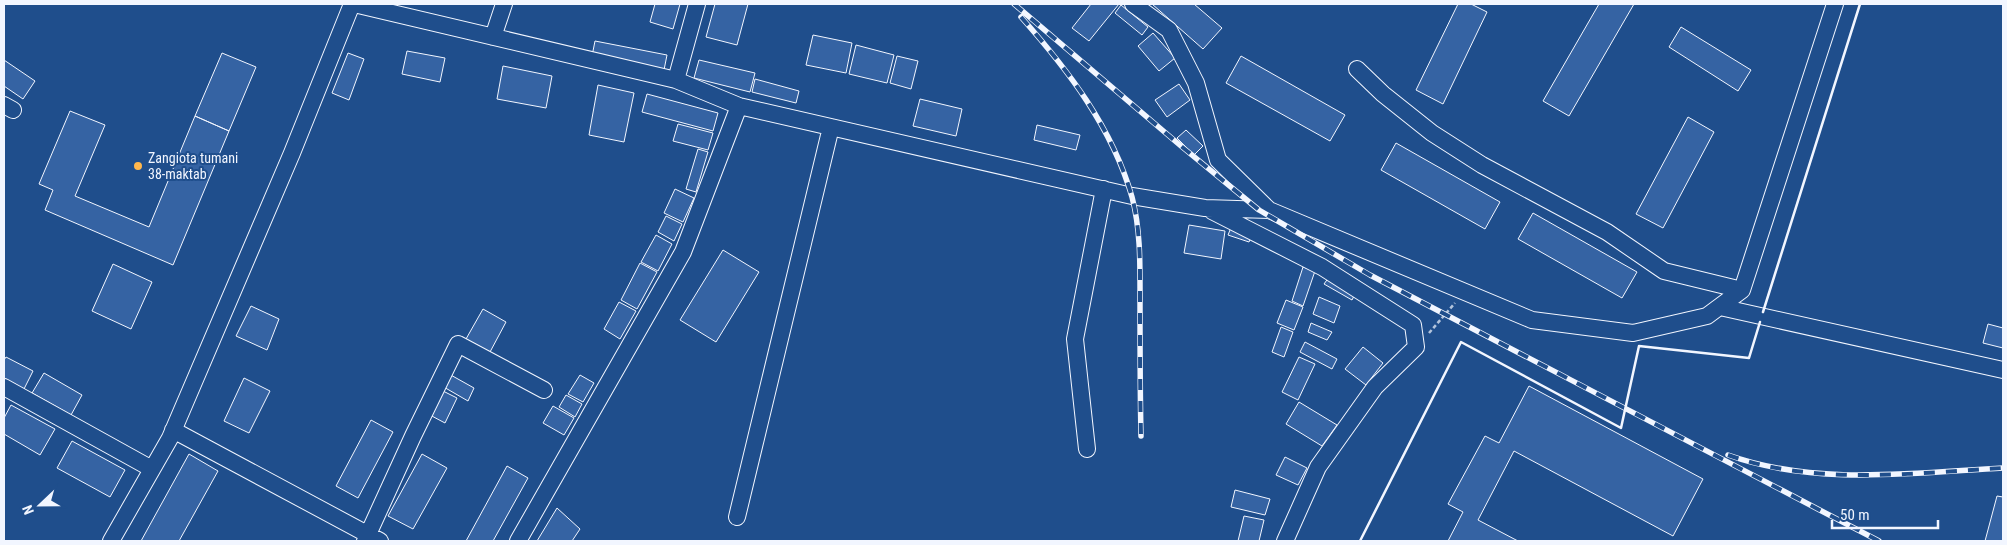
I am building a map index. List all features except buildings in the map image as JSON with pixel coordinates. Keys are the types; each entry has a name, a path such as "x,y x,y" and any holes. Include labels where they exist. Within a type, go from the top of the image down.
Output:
{"street":[{"path":"111,541 173,430 289,162 353,4 676,80 739,106 1132,196 1205,208 1269,210 1532,320 1633,333 1707,316 1742,290 1835,4"},
{"path":"494,38 504,4"},
{"path":"676,80 697,4"},
{"path":"1133,4 1169,30 1196,83 1218,160 1269,210"},
{"path":"1356,69 1383,94 1449,144 1533,194 1606,232 1664,270 1742,290"},
{"path":"518,541 683,252 739,106"},
{"path":"737,516 831,127"},
{"path":"1087,448 1075,339 1104,189"},
{"path":"1205,208 1322,267 1412,325 1416,347 1375,387 1318,467 1286,541"},
{"path":"1720,307 2003,370"},
{"path":"173,430 371,539 413,436 458,344 544,390"},
{"path":"4,387 152,469"}],"path":[{"path":"1416,347 1447,315 1463,292"}],"railway":[{"path":"1014,4 1259,210 1370,275 1879,541"},
{"path":"1021,17 1072,79 1087,101 1113,147 1132,197 1139,249 1141,436"},
{"path":"1728,455 1761,465 1829,474 1899,474 2003,468"}],"wall":[{"path":"1763,312 1860,4"},
{"path":"1360,541 1461,342 1621,428 1639,346 1749,358 1760,322"}],"place":[{"name":"Zangiota tumani 38-maktab","path":"138,166"}]}
